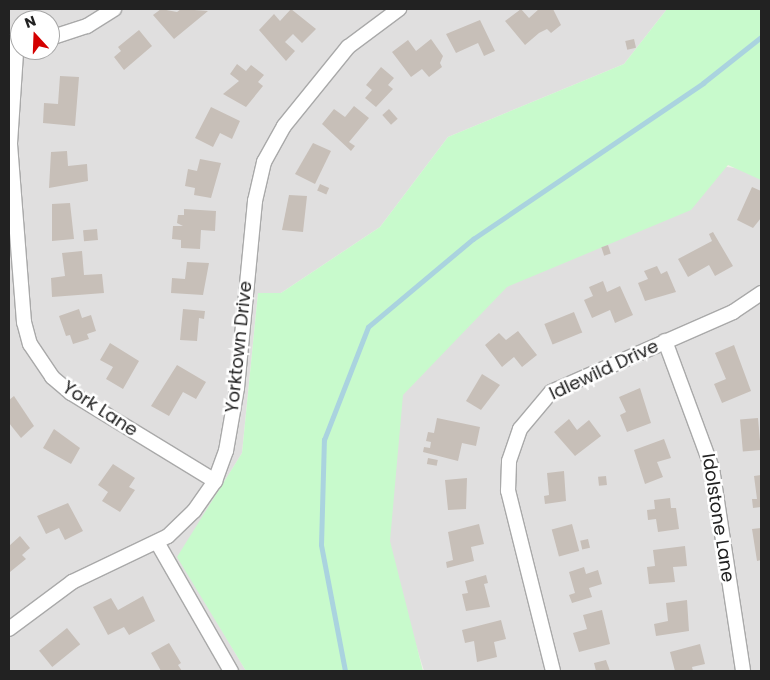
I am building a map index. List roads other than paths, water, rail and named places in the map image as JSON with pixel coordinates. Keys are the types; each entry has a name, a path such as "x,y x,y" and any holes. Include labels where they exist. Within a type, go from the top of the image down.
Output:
{"street":[{"path":"60,35 87,26 114,9"},
{"name":"Yorktown Drive","path":"9,629 72,582 157,542 185,521 215,481 226,451 238,388 255,201 264,162 284,126 348,47 399,9"},
{"name":"York Lane","path":"14,60 10,144 23,313 30,344 46,370 71,393 215,481"},
{"name":"Idlewild Drive","path":"553,671 508,491 513,446 528,416 551,392 733,312 761,293"},
{"name":"Idolstone Lane","path":"665,341 712,468 744,671"},
{"path":"157,542 231,671"}],"waterway":[{"path":"345,671 321,545 324,440 368,327 473,239 703,83 761,37"}]}
